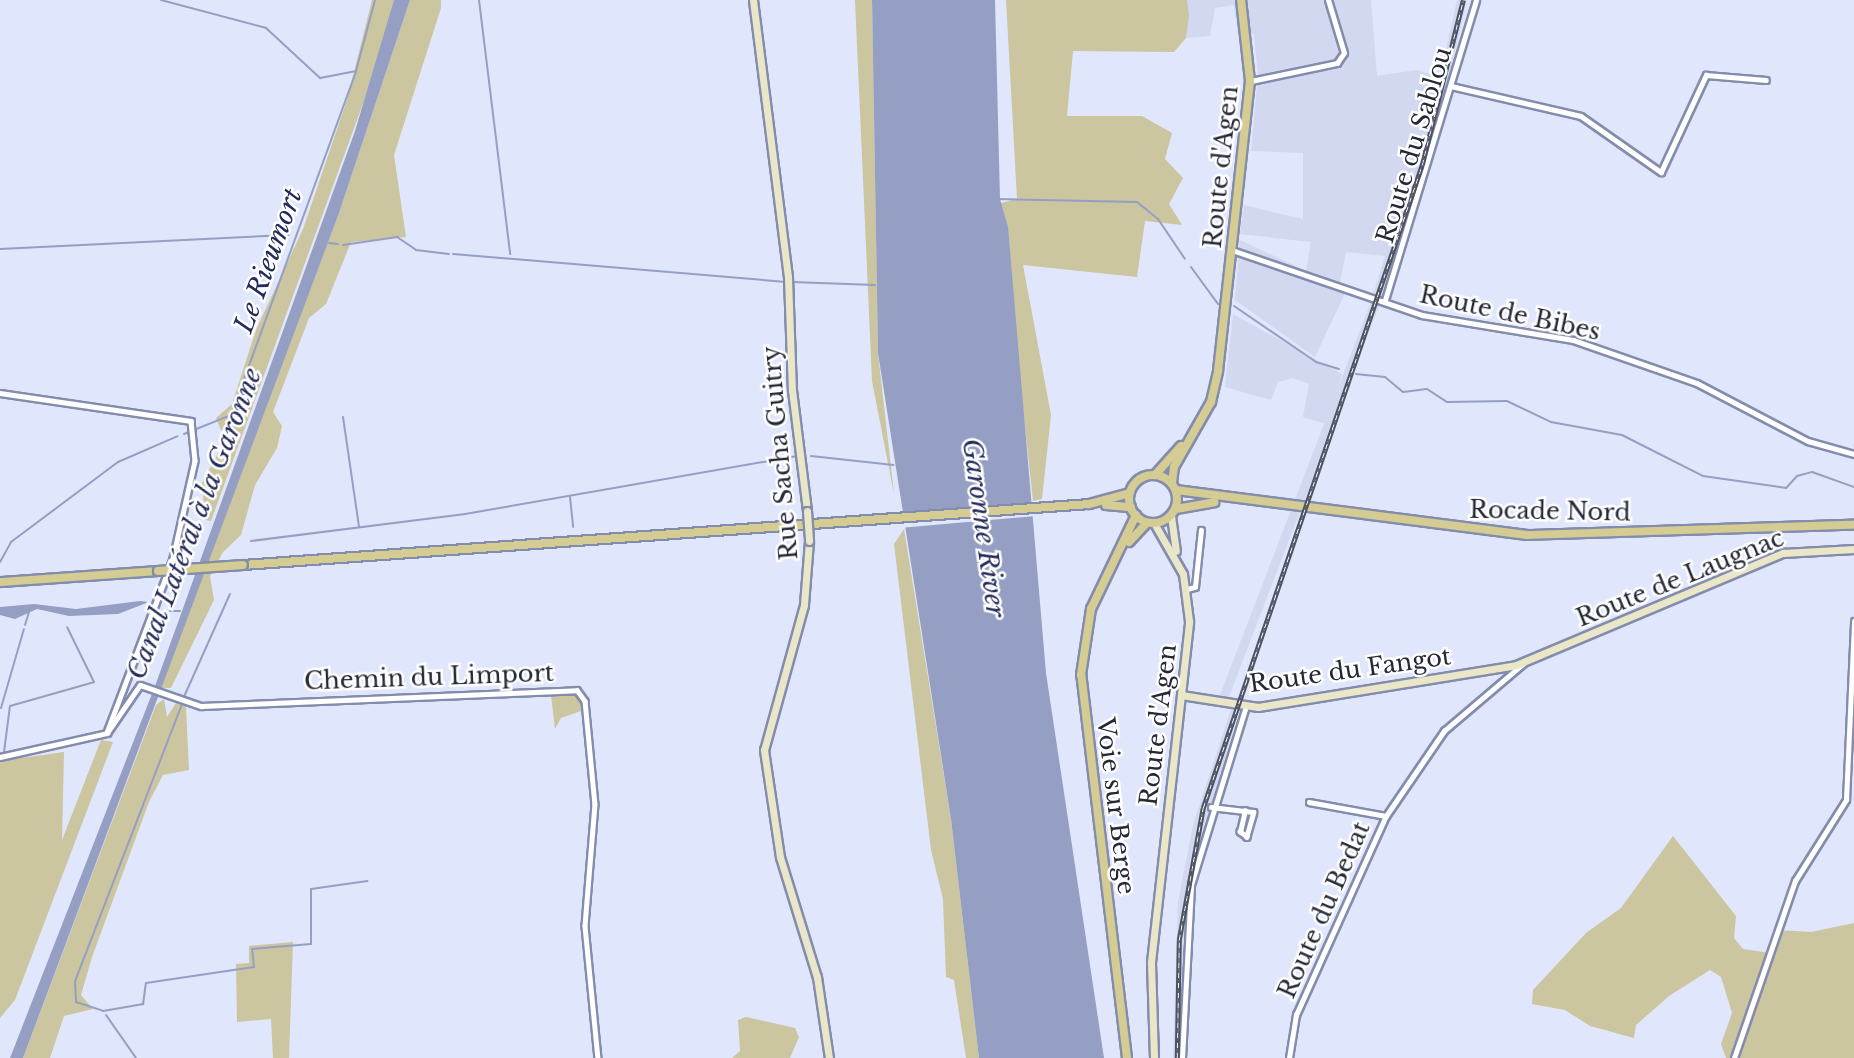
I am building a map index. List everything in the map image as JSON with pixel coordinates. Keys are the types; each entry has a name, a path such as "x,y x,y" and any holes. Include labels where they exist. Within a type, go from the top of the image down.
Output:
{"main road":[{"name":"Route d'Agen","path":"1174,487 1176,464 1202,418 1216,382 1250,82 1241,0"},
{"name":"Route d'Agen","path":"1155,475 1202,418"},
{"path":"0,582 1086,505 1130,493 1141,478 1155,475 1174,487 1247,502"},
{"path":"1173,512 1174,487"},
{"path":"1112,564 1133,512 1130,493"},
{"path":"1112,564 1151,523 1173,512 1247,502"},
{"name":"Rocade Nord","path":"1247,502 1527,535 1854,524"},
{"path":"1086,505 1133,512 1151,523"},
{"name":"Voie sur Berge","path":"1112,564 1088,620 1081,675 1127,1058"}],"street":[{"name":"Rue Sacha Guitry","path":"753,0 788,277 792,390 809,541 804,605 764,750 780,857 817,977 829,1058"},
{"path":"1250,82 1337,63 1344,53 1328,0"},
{"name":"Route du Sablou","path":"1385,301 1476,0"},
{"path":"1451,86 1581,116 1661,172 1706,75 1766,80"},
{"name":"Route de Bibes","path":"1232,250 1422,314 1573,340 1684,378 1808,440 1854,454"},
{"path":"0,393 192,424 193,436 193,473 173,559 107,733 0,757"},
{"name":"Route d'Agen","path":"1154,1058 1151,962 1181,695 1187,589 1180,566 1173,512"},
{"name":"Route d'Agen","path":"1151,523 1180,566"},
{"path":"1187,589 1195,587 1201,530"},
{"name":"Route de Laugnac","path":"1524,663 1783,553 1854,549"},
{"path":"1734,1058 1790,892 1808,853 1846,800 1854,621"},
{"name":"Route du Fangot","path":"1181,695 1246,706 1524,663"},
{"name":"Route du Bedat","path":"1289,1058 1296,1015 1386,816 1444,731 1524,663"},
{"name":"Chemin du Limport","path":"107,733 137,687 149,687 201,706 581,692 594,804 585,926 598,1058"},
{"path":"1182,1058 1187,913 1211,807 1246,706"},
{"path":"1309,802 1386,816"},
{"path":"1211,807 1245,811 1255,814 1247,836 1240,832 1245,811"}],"shaded area":[{"path":"372,0 394,0 377,65 211,521 205,520 202,483 225,440 216,418 232,404 256,330 303,229 347,100"},
{"path":"410,0 441,0 441,8 394,155 406,237 351,242 326,304 309,318 273,412 282,426 277,448 255,485 241,535 223,552 210,576 214,600 171,688 159,688 339,213"},
{"path":"855,0 872,0 878,353 894,494 872,381"},
{"path":"1006,0 1187,0 1189,15 1186,38 1174,52 1073,51 1067,116 1142,116 1172,133 1165,159 1183,178 1169,204 1182,225 1145,221 1137,277 1023,265 1051,415 1042,499 1033,501 1001,203 1017,199"},
{"path":"1187,0 1371,0 1377,76 1416,70 1440,77 1457,0 1467,0 1438,123 1380,297 1373,295 1385,256 1346,252 1340,282 1346,291 1315,357 1235,300 1240,240 1306,271 1311,242 1240,234 1244,205 1303,219 1303,153 1251,151 1258,75 1254,34 1238,35 1234,5 1215,8 1210,36 1186,38"},
{"path":"1372,299 1380,302 1228,699 1220,696"},
{"path":"1233,314 1342,374 1326,424 1303,417 1309,384 1293,378 1278,382 1271,400 1225,387"},
{"path":"904,529 951,819 979,1058 966,1058 954,980 946,977 943,899 931,850 894,544"},
{"path":"572,692 582,697 581,711 561,718 555,729 551,695"},
{"path":"164,699 167,717 176,703 186,707 189,770 163,775 149,802 92,957 81,995 93,1009 64,1016 50,1058 23,1058 156,705"},
{"path":"1232,706 1240,707 1188,884 1179,1058 1173,1058 1178,902 1193,825"},
{"path":"101,740 113,742 15,1000 0,1018 0,761 64,752 62,840"},
{"path":"1673,836 1736,916 1734,938 1743,949 1770,953 1778,930 1811,932 1854,923 1854,1058 1726,1058 1721,1044 1732,1013 1721,977 1710,970 1669,996 1636,1025 1634,1038 1590,1026 1565,1010 1532,1004 1533,990 1586,933 1621,908"},
{"path":"293,942 289,1058 273,1058 271,1019 237,1022 236,964 249,963 249,946"},
{"path":"746,1017 795,1028 799,1037 790,1058 732,1058 740,1051 738,1020"}],"water":[{"path":"394,0 410,0 339,213 23,1058 10,1058 155,686 355,131"},
{"name":"Garonne River","path":"872,0 995,0 1000,199 1008,227 1046,673 1104,1058 979,1058 951,819 878,353"},
{"path":"149,602 118,614 69,616 37,609 15,619 0,615 0,607 34,604 76,609"}],"pier":[{"path":"1036,504 1037,516 900,528 899,516"}],"waterway":[{"path":"161,0 266,28 320,78 356,71 375,0"},
{"path":"479,0 510,254"},
{"name":"Le Rieumort","path":"184,434 231,415 356,71"},
{"path":"998,199 1137,202 1158,219 1185,259"},
{"path":"0,249 289,235"},
{"path":"343,245 397,237 416,250 449,254"},
{"path":"329,243 338,244"},
{"path":"453,254 786,282"},
{"path":"1191,267 1218,304"},
{"path":"792,282 875,285"},
{"path":"1234,306 1316,362 1339,369"},
{"path":"1356,374 1385,377 1403,392 1427,389 1447,402 1507,401 1551,422 1622,435 1703,476 1786,488 1797,476 1812,472 1854,487"},
{"path":"343,417 359,527"},
{"name":"Le Rieumort","path":"0,562 11,542 118,462 178,436"},
{"path":"251,541 465,514 796,456"},
{"path":"811,456 894,465"},
{"path":"570,497 573,527"},
{"path":"183,699 230,594"},
{"path":"25,625 30,609"},
{"name":"Canal Latéral à la Garonne","path":"170,611 180,611"},
{"path":"4,752 10,706 94,682 67,627"},
{"path":"1,708 24,629"},
{"path":"182,704 75,981 76,1002 103,1011 143,1004 146,983 254,967 252,949 311,944 311,889 367,881"},
{"path":"106,1015 136,1058"}],"railway":[{"path":"1177,1058 1179,940 1203,808 1422,165 1463,0"}]}
